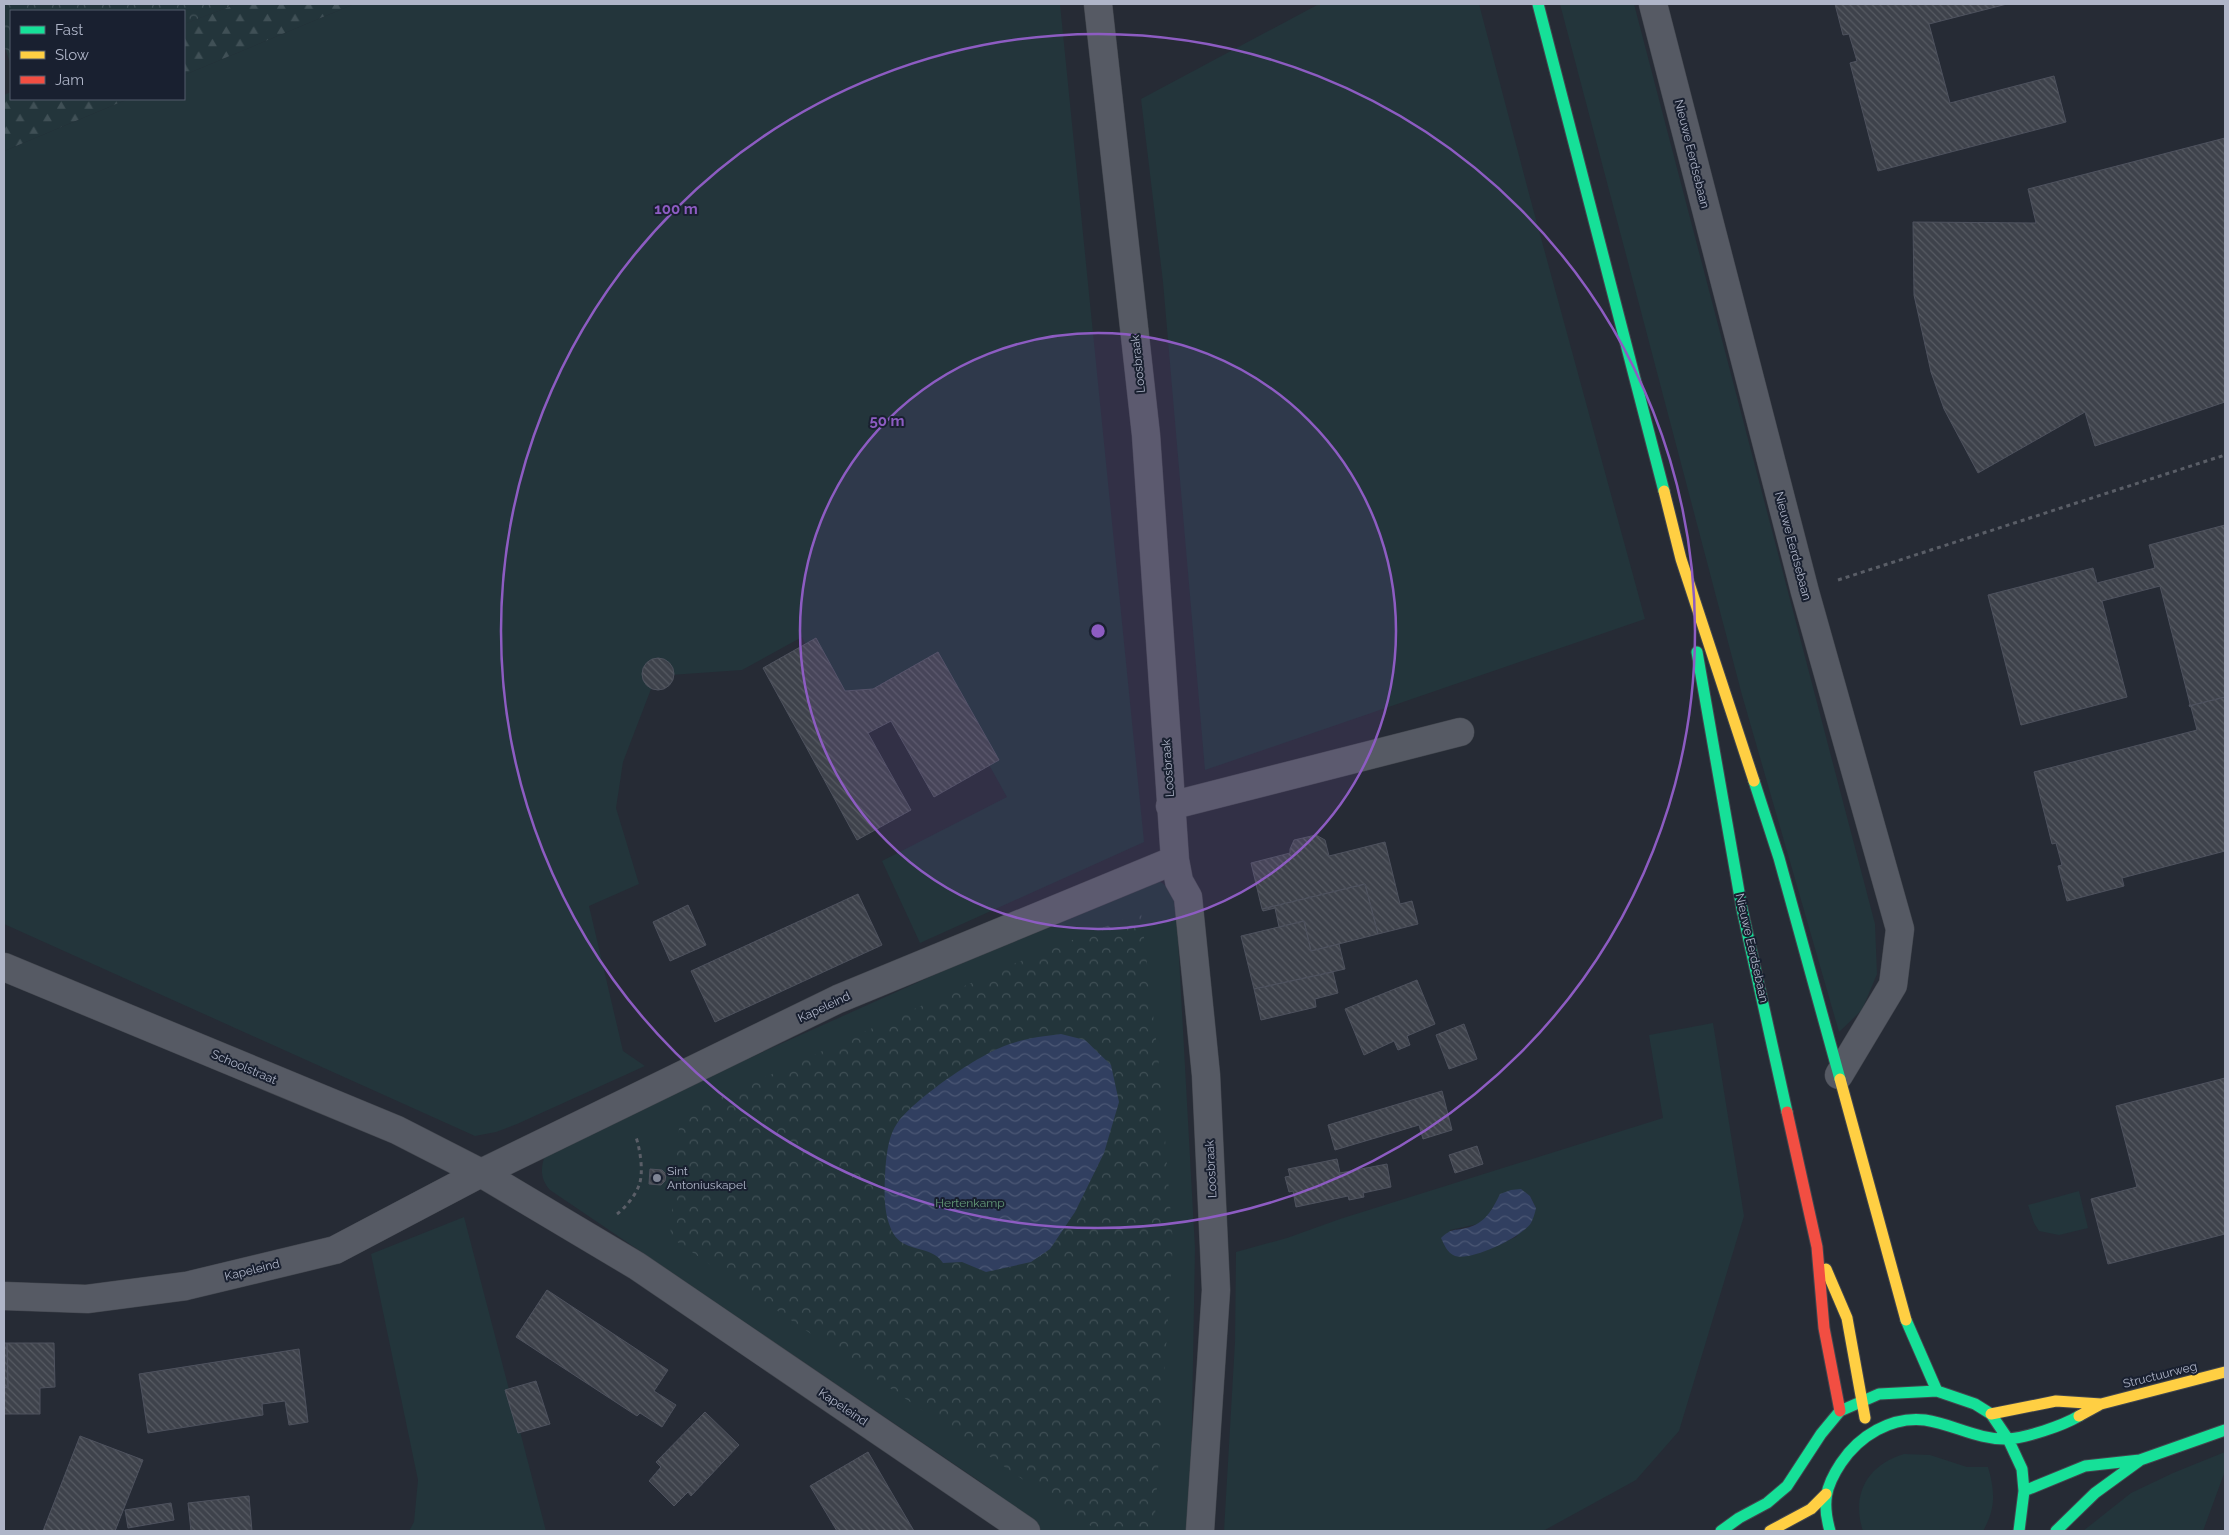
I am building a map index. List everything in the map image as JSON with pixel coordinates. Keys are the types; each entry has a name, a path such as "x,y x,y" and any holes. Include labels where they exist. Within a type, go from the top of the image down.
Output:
{"main road":[{"name":"Nieuwe Eerdsebaan","path":"1538,4 1681,559 1779,858 1907,1322 1937,1391"},
{"name":"Nieuwe Eerdsebaan","path":"1681,559 1742,909 1817,1247 1824,1328 1840,1411"},
{"name":"Nieuwe Eerdsebaan","path":"1817,1247 1847,1318 1864,1400 1866,1435"},
{"name":"Structuurweg","path":"1866,1435 1885,1426 1907,1421 1926,1420 1982,1437 2008,1439 2064,1425 2100,1404 2225,1372"},
{"path":"1721,1531 1767,1503 1787,1486 1821,1434 1840,1411 1879,1394 1937,1391 1975,1404 1991,1414 2008,1439 2022,1469 2024,1491 2019,1531"},
{"name":"Structuurweg","path":"1991,1414 2056,1401 2100,1404"},
{"path":"2024,1491 2085,1466 2140,1460 2225,1430"},
{"path":"1830,1531 1824,1511 1830,1480 1836,1468 1850,1450 1866,1435"},
{"path":"2056,1531 2074,1509 2140,1460"},
{"path":"1770,1531 1811,1509 1826,1494"}],"street":[{"name":"Loosbraak","path":"1098,4 1146,435 1175,860 1179,881 1188,897 1206,1065 1216,1290 1200,1531"},
{"name":"Nieuwe Eerdsebaan","path":"1653,4 1805,592 1900,929 1893,985 1839,1075"},
{"path":"1170,806 1460,732"},
{"name":"Kapeleind","path":"4,1296 87,1298 186,1286 335,1250 481,1172 838,1000 1175,860"},
{"name":"Schoolstraat","path":"4,966 397,1130 481,1172"},
{"name":"Kapeleind","path":"481,1172 637,1266 1026,1531"}],"path":[{"path":"1805,592 2225,455"},
{"path":"588,1236 623,1209 640,1185 641,1157 637,1138 617,1107"}],"green space":[{"path":"4,4 237,4 185,24 185,10 10,10 10,62 4,45"},
{"path":"237,4 354,4 185,75 185,24"},
{"path":"354,4 1060,4 1144,842 920,943 882,861 1007,797 938,673 847,723 802,637 742,670 656,676 623,762 616,808 639,884 589,906 623,1051 645,1066 517,1124 496,1132 475,1136 4,924 4,151 126,100 185,100 185,75"},
{"path":"1319,4 1479,4 1645,619 1205,770 1163,282 1141,99"},
{"path":"1560,4 1634,4 1875,924 1877,974 1862,1010 1839,1032 1742,695"},
{"path":"10,92 10,100 126,100 4,151 4,95"},
{"name":"Hertenkamp","path":"1158,880 1166,886 1176,903 1195,1248 1190,1531 1042,1531 985,1485 550,1190 544,1182 542,1168 546,1153 616,1118 1132,886"},
{"name":"Hertenkamp","path":"1141,912 1160,1073 1173,1243 1154,1531 1098,1531 670,1237 680,1116 1006,967"},
{"path":"1713,1023 1744,1216 1679,1431 1636,1480 1543,1531 1224,1531 1235,1342 1236,1252 1287,1238 1340,1219 1663,1118 1649,1035","holes":["1521,1190 1530,1196 1536,1208 1516,1237 1466,1256 1450,1230 1478,1224 1486,1219 1493,1207"]},
{"path":"2079,1191 2088,1228 2059,1235 2039,1231 2028,1205"},
{"path":"464,1217 546,1531 409,1531 414,1522 418,1480 371,1254"},
{"path":"2225,1452 2225,1471 2203,1531 2083,1531 2131,1493 2173,1473"},
{"path":"1904,1454 1930,1455 1967,1467 1988,1467 1993,1500 1990,1515 1983,1531 1863,1531 1859,1505 1865,1483 1880,1466"}],"water":[{"path":"1061,1034 1085,1040 1111,1065 1119,1102 1104,1153 1075,1212 1050,1249 1031,1262 986,1272 962,1262 943,1263 932,1254 904,1244 890,1227 885,1206 888,1149 891,1135 898,1122 935,1088 985,1055 1019,1041"},
{"path":"1521,1189 1530,1196 1536,1208 1531,1223 1526,1229 1496,1247 1473,1255 1455,1256 1448,1251 1441,1238 1453,1230 1473,1226 1483,1220 1491,1211 1500,1194"}],"building":[{"path":"1835,4 2007,4 1929,24 1950,103 2054,76 2066,122 1878,171 1850,63 1857,61 1849,34 1843,35"},
{"path":"2225,138 2225,402 2095,446 2085,412 1978,473 1944,409 1931,372 1914,295 1913,222 2036,223 2028,189"},
{"path":"2225,525 2225,697 2189,706 2160,586 2102,601 2127,697 2021,725 1988,595 2093,568 2097,583 2155,568 2149,545"},
{"path":"816,638 845,691 873,689 938,652 999,760 934,797 891,721 868,733 911,810 857,840 763,668"},
{"path":"658,658 664,659 669,663 673,668 673,680 669,685 664,689 658,690 652,689 647,685 643,680 642,674 643,668 647,663 652,659"},
{"path":"2225,697 2225,851 2122,878 2124,886 2067,901 2058,866 2062,865 2056,843 2052,844 2034,772 2197,730 2191,707 2189,706"},
{"path":"1316,835 1325,840 1329,856 1385,842 1400,904 1412,901 1418,924 1378,934 1365,884 1262,909 1251,863 1290,853 1294,840"},
{"path":"1365,884 1378,934 1311,951 1304,921 1279,927 1275,908 1263,911 1262,909"},
{"path":"858,894 882,945 715,1022 691,971"},
{"path":"688,905 706,945 670,961 653,922"},
{"path":"1304,921 1311,951 1339,944 1345,969 1254,989 1241,936"},
{"path":"1333,972 1338,993 1315,999 1316,1007 1261,1020 1254,989"},
{"path":"1417,980 1435,1024 1407,1036 1410,1045 1398,1050 1394,1041 1364,1055 1345,1009"},
{"path":"1464,1024 1477,1059 1449,1069 1436,1035"},
{"path":"2225,1078 2225,1234 2108,1264 2091,1199 2137,1187 2116,1106"},
{"path":"1442,1091 1452,1130 1423,1139 1419,1125 1335,1150 1328,1125"},
{"path":"1477,1146 1483,1164 1455,1173 1449,1155"},
{"path":"1337,1159 1340,1173 1387,1164 1391,1187 1363,1193 1364,1197 1349,1200 1348,1196 1296,1207 1293,1191 1289,1192 1285,1177 1290,1176 1288,1169"},
{"name":"Sint Antoniuskapel","path":"650,1169 662,1170 666,1174 665,1181 661,1185 649,1184"},
{"path":"547,1290 668,1370 654,1391 676,1405 662,1427 640,1413 637,1416 516,1337"},
{"path":"4,1343 7,1343 8,1387 4,1388"},
{"path":"7,1343 54,1343 55,1387 40,1388 40,1414 4,1414 4,1388 8,1387"},
{"path":"299,1349 308,1422 289,1425 285,1401 262,1404 263,1415 148,1433 139,1374"},
{"path":"536,1381 550,1424 518,1433 505,1390"},
{"path":"705,1412 739,1445 691,1496 688,1492 674,1506 649,1481 661,1467 656,1462"},
{"path":"80,1436 143,1460 115,1531 43,1531"},
{"path":"868,1452 914,1531 837,1531 810,1486"},
{"path":"249,1496 252,1531 191,1531 188,1503"},
{"path":"171,1503 174,1520 128,1528 125,1510"}],"traffic: fast":[{"path":"1538,4 1664,491"},
{"path":"1697,652 1742,909 1787,1112"},
{"path":"1754,781 1779,858 1840,1079"},
{"path":"1906,1320 1937,1391"},
{"path":"1721,1531 1739,1518 1767,1503 1787,1486 1821,1434 1840,1411 1879,1394 1937,1391 1975,1404 1991,1414 2008,1439 2022,1469 2024,1491 2019,1531"},
{"path":"1830,1531 1826,1512 1826,1495 1831,1480 1848,1453 1867,1436 1877,1430 1900,1421 1925,1420 1986,1437 2007,1439 2044,1431 2079,1416"},
{"path":"2024,1491 2085,1466 2140,1460 2225,1430"},
{"path":"2056,1531 2095,1493 2139,1461"}],"traffic: slow":[{"path":"1664,491 1681,559 1754,781"},
{"path":"1840,1079 1906,1320"},
{"path":"1826,1269 1847,1318 1865,1418"},
{"path":"2079,1416 2101,1404 2225,1372"},
{"path":"1991,1414 2056,1401 2101,1404"},
{"path":"1770,1531 1811,1509 1826,1494"}],"traffic: jam":[{"path":"1787,1112 1817,1247 1824,1328 1840,1411"}],"place":[{"name":"Sint Antoniuskapel","path":"657,1178"}]}
